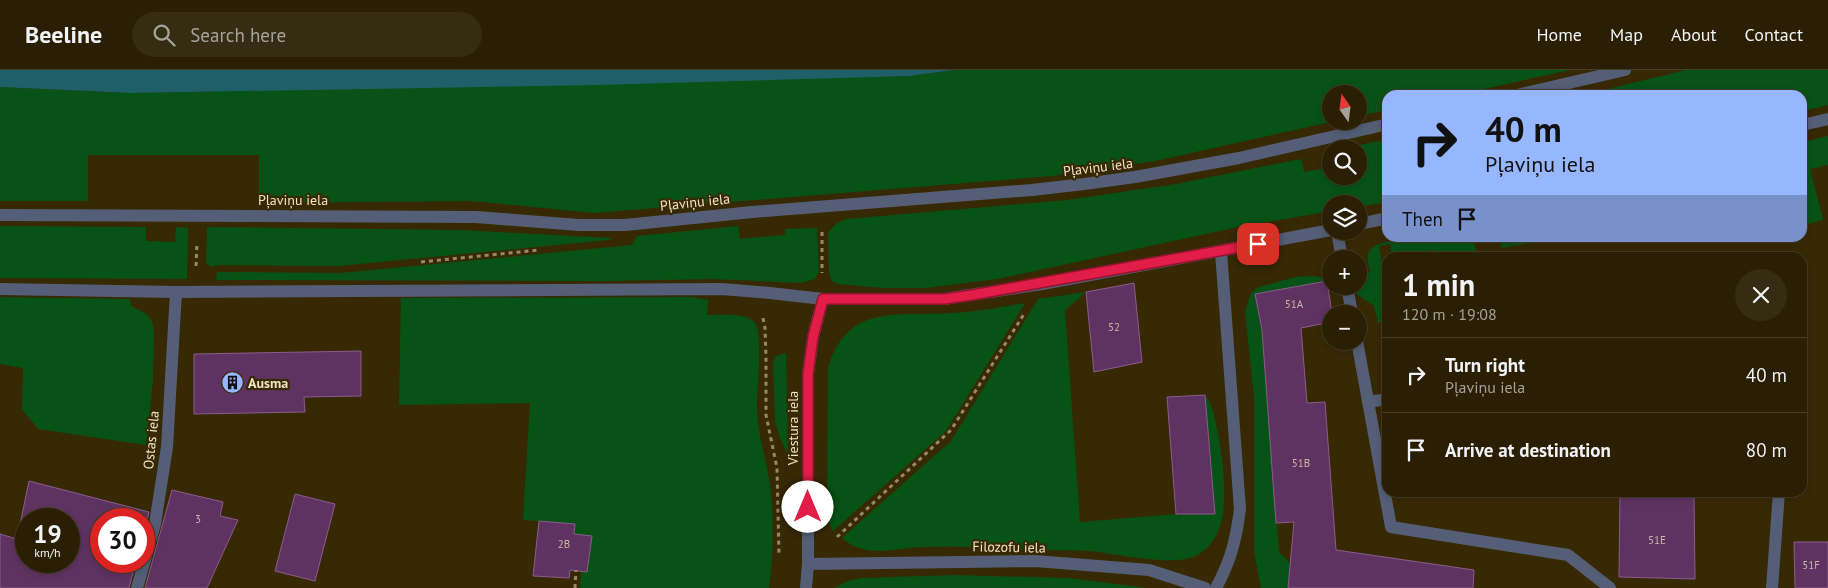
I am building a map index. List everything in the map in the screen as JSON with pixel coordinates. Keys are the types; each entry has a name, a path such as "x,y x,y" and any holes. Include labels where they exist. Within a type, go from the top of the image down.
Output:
{"street":[{"path":"1539,90 1625,70"},
{"path":"1807,124 1828,119"},
{"name":"Pļaviņu iela","path":"0,215 476,217 579,225 625,225 752,212 1032,190 1134,177 1239,158 1382,125"},
{"path":"1367,222 1382,219"},
{"path":"0,289 176,292 722,290 823,299 944,299 1042,284 1322,232"},
{"path":"1216,588 1230,560 1236,538 1240,509 1221,252"},
{"name":"Ostas iela","path":"137,588 155,524 167,447 176,292"},
{"name":"Viestura iela","path":"806,588 808,564 808,374 813,337 823,299"},
{"path":"1359,350 1382,477"},
{"path":"1368,402 1382,400"},
{"path":"1386,497 1391,526 1568,555 1610,588"},
{"path":"1772,588 1779,497"},
{"name":"Filozofu iela","path":"808,564 1035,561 1149,570 1205,588"}],"path":[{"path":"821,207 823,299"},
{"path":"195,292 198,215"},
{"path":"416,262 542,250"},
{"path":"758,312 763,318 766,328 766,415 777,468 779,565 808,564 951,430 1042,284"},
{"path":"575,588 576,570"}],"green space":[{"path":"954,70 1570,70 1479,90 1382,90 1382,111 1368,114 1368,85 1322,85 1322,124 1155,161 1051,176 594,213 471,201 259,203 259,155 88,155 88,201 0,201 0,87 131,93 909,76"},
{"path":"1686,70 1828,70 1828,105 1807,110 1807,90 1604,90"},
{"path":"1828,136 1828,165 1810,169 1823,220 1807,224 1807,141"},
{"path":"1382,140 1382,203 1367,206 1367,195 1322,195 1322,213 1238,227 997,279 926,288 883,288 837,284 831,280 829,273 828,232 837,223 846,219 1067,200 1176,184 1301,159 1304,172 1322,169 1322,185 1367,185 1367,144"},
{"path":"0,226 146,227 146,241 175,242 176,227 188,228 187,279 0,278"},
{"path":"738,226 740,239 785,235 785,229 817,228 819,272 815,279 801,283 712,279 608,281 216,280 217,272 341,273 632,245 637,236"},
{"path":"207,227 459,230 612,238 608,240 338,266 220,265 211,267 206,263"},
{"path":"1388,242 1475,242 1476,252 1435,252 1434,250 1391,252 1390,244 1379,246 1382,264 1382,322 1378,323 1374,306 1358,295 1367,295 1367,273 1370,272 1369,252 1377,245"},
{"path":"1500,242 1536,242 1501,248"},
{"path":"1316,276 1322,279 1322,282 1255,294 1262,335 1279,552 1290,563 1288,588 1261,588 1254,551 1254,398 1245,311 1251,293 1259,287 1296,277"},
{"path":"1086,292 1065,310 1080,522 1176,514 1215,514 1205,395 1212,407 1217,429 1223,467 1224,491 1223,515 1220,526 1208,546 1199,554 1189,558 1162,560 1074,550 952,546 918,547 886,551 870,550 856,547 842,538 951,441 1038,299"},
{"path":"0,297 130,299 131,306 145,313 152,321 154,332 153,380 146,445 38,429 22,409 23,368 0,364"},
{"path":"691,297 708,300 707,315 746,317 755,323 757,329 759,349 757,414 771,493 773,516 769,588 580,588 581,571 587,572 592,536 574,534 574,524 523,520 530,403 399,405 401,298"},
{"path":"1025,303 946,431 833,531 827,512 828,368 837,347 848,332 862,323 877,317 971,312"},
{"path":"786,353 788,455 775,422 773,364 776,356"},
{"path":"954,575 1069,578 1146,588 834,588 848,581 862,578"}],"water":[{"path":"0,70 954,70 909,76 598,85 131,93 0,87"}],"building":[{"path":"1322,282 1322,295 1329,295 1331,305 1322,305 1322,324 1301,328 1307,403 1325,402 1336,550 1474,570 1473,588 1288,588 1294,522 1276,523 1262,330 1255,294"},
{"path":"1134,283 1142,362 1094,372 1086,292"},
{"path":"361,351 361,396 304,397 305,412 194,414 194,354"},
{"path":"1205,395 1215,514 1176,514 1167,397"},
{"path":"29,481 134,508 90,508 90,573 133,573 129,588 0,588 0,534 15,538 15,573 80,573 80,508 23,508"},
{"path":"172,490 223,502 220,516 238,520 207,588 145,588 149,573 155,573 155,552"},
{"path":"295,494 335,504 315,581 275,571"},
{"path":"1620,497 1694,497 1695,579 1619,577"},
{"path":"539,521 575,524 574,534 592,536 587,572 570,570 569,578 533,576"},
{"path":"1794,542 1828,542 1828,588 1795,588"}],"place":[{"name":"Ausma","path":"232,383"}],"route":[{"path":"808,507 808,374 813,337 823,299 944,299 986,294 1258,244"}]}
